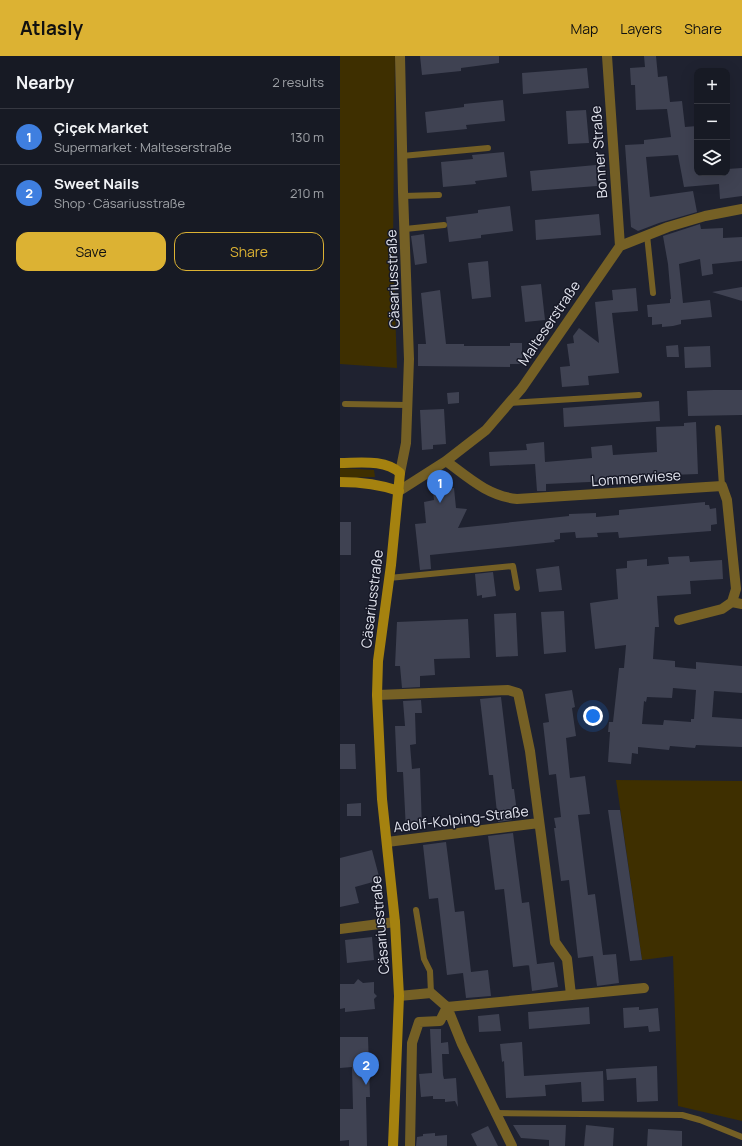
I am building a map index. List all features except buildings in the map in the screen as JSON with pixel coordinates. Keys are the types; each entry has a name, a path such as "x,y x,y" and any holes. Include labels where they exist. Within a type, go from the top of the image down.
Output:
{"main road":[{"path":"340,464 384,465 394,468 400,473"},
{"name":"Cäsariusstraße","path":"393,1146 399,996 395,922 381,792 377,695 379,654 400,473"},
{"path":"340,482 357,482 380,485 399,492"}],"street":[{"name":"Cäsariusstraße","path":"400,56 403,196 409,339 406,443 400,473"},
{"name":"Bonner Straße","path":"606,56 620,246"},
{"path":"620,246 647,235 705,216 742,209"},
{"name":"Malteserstraße","path":"399,492 446,461 486,430 522,388 620,246"},
{"name":"Lommerwiese","path":"446,461 494,494 517,499 722,486"},
{"path":"679,620 722,609 737,603 727,500 722,486"},
{"name":"Adolf-Kolping-Straße","path":"377,695 508,690 518,693 530,751 555,942 568,959 571,995"},
{"name":"Adolf-Kolping-Straße","path":"387,842 539,823"},
{"path":"340,929 395,922"},
{"path":"447,1007 644,988"},
{"path":"399,996 431,993 447,1007 494,1113 512,1146"},
{"path":"410,1146 412,1043 419,1022 440,1021 447,1007"}],"lane":[{"path":"402,156 488,148"},
{"path":"403,196 439,194"},
{"path":"405,229 444,225"},
{"path":"647,235 653,293"},
{"path":"509,403 639,394"},
{"path":"345,404 407,405"},
{"path":"718,428 722,486"},
{"path":"389,578 513,566 517,588"},
{"path":"416,910 424,959 430,971 431,993"},
{"path":"494,1113 682,1115 700,1120 742,1138"}],"shaded area":[{"path":"340,56 395,56 393,247 397,368 340,364"},
{"path":"340,468 374,470 375,477 340,478"},
{"path":"616,780 742,781 742,1121 678,1106 673,956 642,960"}],"place":[{"name":"Çiçek Market","path":"440,503"},
{"name":"Sweet Nails","path":"366,1085"}]}
